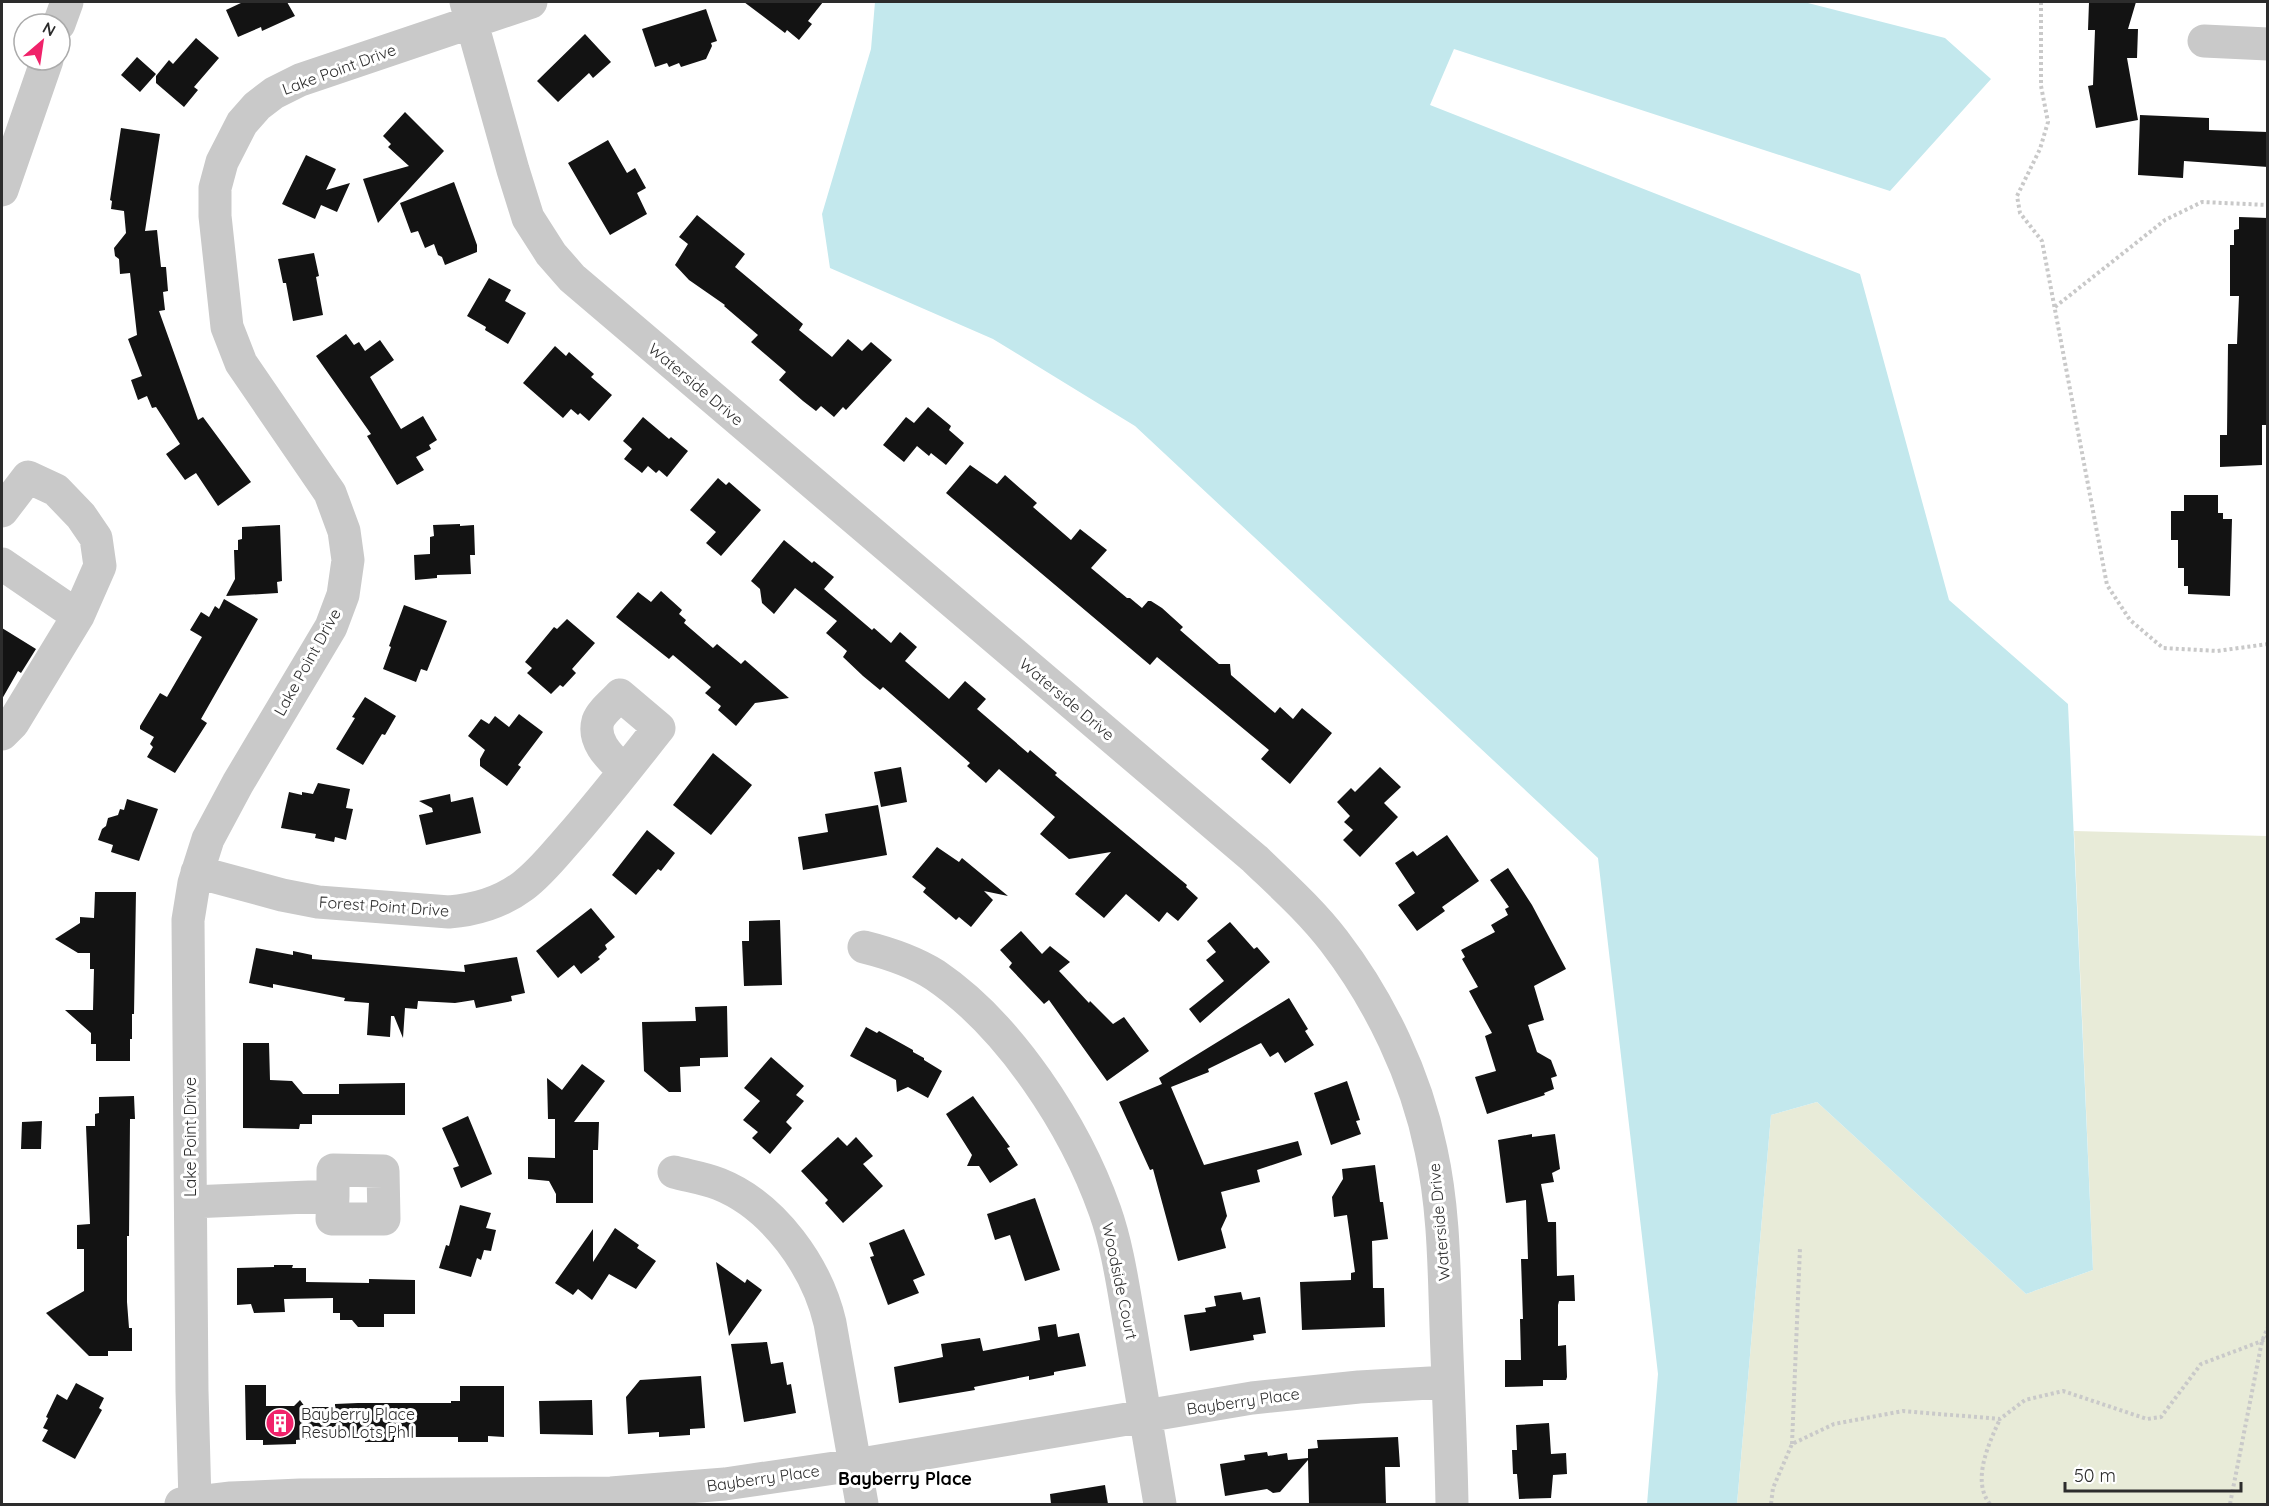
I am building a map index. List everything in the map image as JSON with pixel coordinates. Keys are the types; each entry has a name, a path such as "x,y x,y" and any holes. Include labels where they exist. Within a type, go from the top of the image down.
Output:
{"street":[{"name":"Lake Point Drive","path":"188,1504 192,1391 188,920 197,872 208,839 331,627 344,594 348,560 344,531 330,492 241,363 232,344 227,327 215,216 215,188 222,162 242,123 257,106 274,93 300,80 469,12 531,2"},
{"name":"Waterside Drive","path":"469,12 528,218 550,254 572,278 1255,859 1311,913 1335,942 1375,1005 1406,1067 1431,1148 1439,1192 1444,1243 1452,1504"},
{"path":"2205,41 2268,44"},
{"path":"2,190 43,72"},
{"path":"2,511 28,477 56,490 81,516 96,538 100,566 78,616 13,723 2,734"},
{"path":"2,564 78,616"},
{"name":"Forest Point Drive","path":"197,872 282,895 318,902 449,912 465,910 502,899 522,887 540,872 624,771"},
{"name":"Woodside Court","path":"864,947 887,953 915,965 934,975 970,1002 1038,1082 1064,1123 1080,1154 1108,1221 1119,1261 1160,1504"},
{"path":"674,1173 720,1184 747,1200 770,1219 793,1244 810,1271 827,1310 862,1504"},
{"path":"191,1202 333,1196"},
{"name":"Bayberry Place","path":"188,1504 231,1498 300,1495 338,1497 611,1493 725,1484 855,1465 1252,1398 1359,1387 1448,1382"}],"path":[{"path":"2041,2 2041,86 2048,122 2040,149 2017,196 2020,213 2042,241 2107,585 2130,620 2163,648 2217,651 2268,644"},
{"path":"2055,307 2166,220 2202,202 2268,205"},
{"path":"1771,1504 1773,1488 1792,1444 1800,1248"},
{"path":"2230,1504 2262,1341 2268,1327"},
{"path":"1990,1504 1985,1498 1982,1478 1987,1448 2000,1419 2025,1400 2063,1391 2147,1419 2162,1417 2201,1364 2262,1341 2268,1336"},
{"path":"1792,1444 1834,1424 1903,1411 2000,1419"}],"green space":[{"path":"2074,831 2267,836 2267,1504 1737,1504 1771,1115 1817,1102 2026,1294 2093,1270"}],"water":[{"path":"875,2 1804,2 1945,38 1991,79 1890,191 1454,49 1430,105 1860,274 1949,600 2068,704 2093,1270 2026,1294 1817,1102 1771,1115 1737,1504 1647,1504 1658,1374 1598,858 1135,426 993,339 830,268 822,214 871,49"}],"building":[{"path":"243,2 287,2 295,16 262,31 261,27 238,37 226,10"},
{"path":"744,2 823,2 808,21 812,24 799,40 787,30 785,33"},
{"path":"2089,2 2136,2 2128,29 2138,29 2137,58 2127,58 2138,120 2096,128 2088,86 2093,85 2095,30 2088,30"},
{"path":"706,9 717,41 711,43 712,46 706,59 681,67 679,63 669,67 667,63 655,67 642,29"},
{"path":"585,34 611,62 593,78 589,73 558,102 537,81"},
{"path":"196,38 219,58 194,87 198,90 184,107 156,83 156,76 169,60 173,64"},
{"path":"137,57 156,74 140,92 121,75"},
{"path":"405,112 444,151 378,223 363,179 409,166 388,147 391,144 383,136"},
{"path":"2140,115 2209,118 2209,130 2268,132 2268,167 2184,161 2183,178 2138,175"},
{"path":"121,128 160,134 145,231 157,230 161,267 166,267 168,291 163,292 165,310 159,311 198,420 203,417 251,482 218,506 196,473 185,480 166,454 180,444 156,407 152,408 147,396 138,400 131,380 142,376 128,339 137,335 130,273 120,274 119,259 115,256 114,248 126,233 124,211 111,209 112,201 110,200"},
{"path":"608,140 627,173 635,168 646,188 637,193 647,214 610,235 568,163"},
{"path":"306,155 336,169 326,190 350,183 337,212 321,205 315,219 282,204"},
{"path":"454,182 477,245 477,252 445,265 434,244 425,248 418,231 411,233 400,203"},
{"path":"697,215 745,254 735,267 803,324 799,330 832,357 848,339 862,351 871,342 892,360 846,410 843,407 834,417 821,406 816,411 803,401 779,380 786,372 751,342 758,335 725,305 689,280 675,265 688,244 679,237"},
{"path":"2239,217 2268,218 2268,425 2262,425 2262,465 2220,467 2220,435 2227,435 2228,344 2237,344 2239,296 2230,296 2230,245 2234,245 2234,230 2239,229"},
{"path":"314,253 323,315 293,321 286,283 283,283 278,259"},
{"path":"489,278 511,290 505,301 526,313 508,344 467,316"},
{"path":"346,334 354,345 359,342 365,351 380,340 394,360 370,377 401,429 423,416 437,440 429,445 431,449 416,457 424,470 397,485 367,436 371,434 316,356"},
{"path":"555,346 566,356 569,352 594,374 591,377 612,395 589,421 571,409 563,418 523,383"},
{"path":"928,407 951,426 949,430 964,443 946,465 931,453 929,456 917,446 904,462 883,445 906,417 914,423"},
{"path":"643,417 669,439 671,437 688,451 667,477 659,470 656,473 648,466 642,473 624,459 632,449 623,441"},
{"path":"970,465 997,484 1005,475 1037,503 1033,507 1071,540 1080,529 1107,550 1091,568 1142,608 1148,601 1151,601 1162,608 1183,627 1180,630 1219,664 1230,664 1231,675 1275,713 1280,707 1293,719 1302,708 1332,733 1290,784 1261,759 1269,750 1157,657 1150,665 946,493"},
{"path":"718,478 726,485 729,482 761,510 721,556 706,543 716,532 690,510"},
{"path":"2184,495 2218,495 2218,513 2223,513 2223,519 2232,519 2230,596 2188,594 2188,586 2184,586 2184,568 2178,568 2178,540 2171,540 2171,511 2184,511"},
{"path":"460,524 460,526 474,525 475,555 470,555 471,574 437,575 437,578 415,580 414,555 430,554 430,537 434,536 433,525"},
{"path":"280,525 282,581 277,582 278,593 226,596 235,579 234,550 238,550 238,540 242,539 242,527"},
{"path":"784,540 812,563 814,561 834,577 824,589 872,630 874,628 891,643 900,632 917,647 905,661 949,699 965,681 986,699 977,709 1028,753 1030,750 1057,773 1055,775 1187,885 1186,887 1198,898 1178,921 1167,912 1159,922 1126,894 1104,918 1075,894 1111,852 1069,859 1040,834 1055,817 999,769 986,783 967,766 970,763 883,687 880,690 863,676 843,657 847,651 826,633 837,621 795,588 774,614 762,603 760,589 751,581"},
{"path":"661,591 682,610 679,614 686,620 684,623 713,648 717,644 741,664 745,660 789,698 755,703 736,726 718,710 721,706 705,693 711,687 673,655 669,659 616,617 638,592 651,602"},
{"path":"224,599 258,619 201,719 207,723 175,773 147,757 153,747 150,744 154,737 140,729 140,726 160,693 167,697 202,637 190,630 201,612 209,617 215,606 219,609"},
{"path":"404,605 447,621 427,671 421,669 416,682 383,669"},
{"path":"567,619 595,643 572,669 576,673 563,687 560,685 551,694 527,673 532,668 525,662 554,627 557,629"},
{"path":"2,628 36,649 21,673 18,671 2,699"},
{"path":"365,697 396,716 363,765 336,749"},
{"path":"519,714 543,732 518,765 521,767 507,786 480,766 480,759 485,750 468,736 481,719 489,724 495,716 509,727"},
{"path":"713,753 752,785 711,835 673,805"},
{"path":"901,767 907,802 881,807 874,772"},
{"path":"1380,767 1401,787 1384,803 1398,817 1360,857 1343,840 1353,830 1344,822 1350,816 1337,802 1351,788 1355,792"},
{"path":"318,783 350,789 346,808 353,809 346,840 335,837 334,842 315,838 316,834 281,828 289,792 302,795 302,792 313,794"},
{"path":"450,794 451,802 473,797 481,833 426,845 419,815 433,812 432,808 419,801"},
{"path":"127,799 158,809 139,861 111,852 113,845 98,840 108,818 118,815 120,809 124,810"},
{"path":"878,805 887,855 803,870 798,837 828,832 825,814"},
{"path":"647,830 675,853 661,871 658,869 636,895 612,875"},
{"path":"1447,835 1479,881 1442,907 1445,911 1417,931 1398,905 1415,893 1395,863 1413,851 1417,856"},
{"path":"937,847 959,862 962,858 1008,896 984,891 993,900 971,927 959,917 956,920 923,892 926,888 912,877"},
{"path":"1508,868 1532,905 1566,969 1534,986 1544,1020 1528,1025 1537,1052 1551,1060 1557,1076 1551,1078 1554,1089 1544,1093 1545,1095 1487,1114 1475,1077 1496,1071 1485,1036 1492,1033 1469,991 1478,987 1462,959 1465,957 1461,950 1495,932 1491,925 1508,915 1505,909 1509,907 1490,880"},
{"path":"95,892 136,892 134,1014 132,1014 130,1061 96,1061 96,1044 91,1044 91,1033 65,1010 93,1010 94,969 90,969 90,953 78,953 55,939 80,923 80,917 94,918"},
{"path":"591,908 615,937 605,945 607,949 598,957 600,959 581,974 574,965 558,978 536,951"},
{"path":"780,920 782,985 744,986 742,941 749,941 749,921"},
{"path":"1230,922 1254,949 1257,947 1270,962 1200,1023 1189,1009 1224,981 1206,960 1216,952 1207,941"},
{"path":"1021,931 1042,954 1050,946 1070,962 1059,971 1089,1003 1090,1001 1113,1024 1124,1017 1149,1051 1107,1081 1049,1000 1044,1004 1009,967 1012,963 1000,950"},
{"path":"256,948 293,955 293,951 312,955 312,959 465,972 464,965 517,957 525,993 511,996 512,1001 476,1008 474,1000 455,1003 418,1001 417,1009 405,1008 403,1038 394,1016 391,1016 390,1037 367,1035 369,1003 344,1001 345,998 273,984 273,988 249,983"},
{"path":"1289,998 1308,1029 1305,1031 1314,1045 1285,1063 1278,1052 1270,1057 1261,1043 1208,1069 1209,1072 1171,1087 1204,1165 1298,1141 1302,1155 1257,1170 1260,1182 1221,1192 1227,1216 1221,1229 1226,1248 1178,1261 1153,1169 1150,1170 1119,1102 1162,1084 1159,1078"},
{"path":"727,1006 728,1057 700,1058 700,1066 680,1067 681,1092 669,1092 644,1071 642,1022 696,1021 695,1007"},
{"path":"866,1027 877,1033 879,1031 913,1050 942,1071 928,1098 908,1087 897,1092 896,1080 850,1056"},
{"path":"243,1043 269,1043 270,1080 292,1081 303,1094 339,1094 339,1084 405,1083 405,1115 312,1115 312,1124 300,1124 299,1129 243,1128"},
{"path":"771,1057 804,1086 796,1095 804,1101 786,1122 792,1128 770,1154 752,1138 758,1132 743,1120 760,1101 744,1088"},
{"path":"582,1064 605,1081 574,1122 599,1122 598,1150 593,1150 593,1203 556,1203 556,1194 549,1181 528,1179 528,1157 555,1158 555,1119 548,1119 547,1078 562,1090"},
{"path":"1347,1081 1360,1120 1356,1121 1361,1134 1331,1145 1314,1093"},
{"path":"134,1096 135,1119 130,1119 129,1236 127,1236 127,1302 129,1328 132,1328 132,1351 108,1351 108,1356 89,1356 46,1313 84,1291 84,1249 77,1249 77,1225 90,1224 86,1126 95,1126 95,1114 99,1113 99,1097"},
{"path":"973,1096 1010,1147 1007,1148 1018,1165 990,1183 979,1166 967,1166 972,1155 946,1114"},
{"path":"468,1116 492,1174 461,1188 453,1168 459,1166 442,1128"},
{"path":"42,1121 41,1149 21,1149 22,1122"},
{"path":"1532,1134 1532,1137 1555,1134 1560,1169 1552,1173 1554,1182 1541,1184 1548,1222 1556,1222 1557,1276 1574,1275 1575,1301 1559,1301 1558,1305 1558,1346 1566,1345 1567,1377 1566,1380 1543,1380 1543,1386 1505,1387 1505,1360 1521,1360 1520,1319 1523,1319 1521,1259 1528,1259 1526,1200 1506,1203 1498,1140"},
{"path":"838,1137 847,1146 856,1137 873,1156 863,1164 883,1186 843,1223 825,1203 828,1200 801,1171"},
{"path":"1375,1165 1388,1239 1372,1241 1373,1288 1384,1288 1385,1327 1302,1330 1300,1282 1351,1280 1351,1273 1355,1272 1347,1215 1334,1217 1332,1197 1343,1179 1342,1169"},
{"path":"1035,1198 1060,1270 1025,1281 1010,1235 995,1240 987,1214"},
{"path":"460,1205 491,1213 486,1228 496,1230 491,1251 484,1250 481,1260 477,1258 471,1277 439,1268 446,1245 449,1246"},
{"path":"615,1228 639,1245 637,1248 656,1261 636,1289 609,1274 592,1300 578,1289 573,1295 555,1283 593,1229 593,1262"},
{"path":"904,1229 925,1275 913,1280 919,1293 888,1305 870,1257 874,1256 869,1243"},
{"path":"716,1262 745,1283 747,1279 762,1290 729,1336"},
{"path":"274,1265 306,1268 306,1282 369,1283 369,1279 415,1280 415,1314 384,1314 384,1327 358,1327 352,1320 340,1320 340,1313 333,1313 333,1298 284,1299 285,1312 254,1313 251,1304 237,1305 237,1268 274,1267"},
{"path":"1241,1292 1243,1300 1260,1297 1266,1333 1253,1335 1254,1340 1190,1351 1184,1315 1206,1312 1205,1308 1216,1306 1214,1296"},
{"path":"1056,1324 1058,1337 1079,1333 1086,1366 1054,1372 1054,1375 1029,1380 1029,1376 974,1387 975,1390 899,1403 894,1367 943,1357 941,1344 980,1338 983,1351 1040,1340 1038,1327"},
{"path":"767,1342 771,1364 783,1362 787,1385 791,1384 796,1413 744,1422 731,1344"},
{"path":"701,1376 705,1428 690,1429 690,1435 659,1437 659,1432 628,1434 626,1397 640,1380"},
{"path":"76,1383 104,1398 99,1408 102,1410 75,1459 42,1441 48,1430 43,1428 48,1418 46,1417 57,1394 67,1400"},
{"path":"245,1385 266,1385 266,1406 294,1406 300,1400 305,1407 335,1407 335,1404 358,1403 451,1403 451,1401 460,1401 460,1386 504,1386 504,1437 488,1436 488,1442 458,1442 458,1437 394,1437 394,1442 365,1442 365,1437 314,1438 296,1440 296,1444 263,1445 263,1440 246,1440"},
{"path":"592,1400 593,1435 540,1434 539,1401"},
{"path":"1549,1423 1551,1454 1566,1453 1567,1474 1553,1475 1551,1498 1519,1499 1517,1474 1513,1474 1512,1450 1517,1450 1516,1425"},
{"path":"1398,1437 1400,1467 1385,1467 1386,1504 1309,1504 1308,1460 1280,1492 1273,1493 1267,1489 1225,1496 1220,1464 1245,1460 1244,1455 1267,1452 1268,1456 1287,1453 1288,1460 1308,1458 1308,1449 1318,1448 1317,1440"},
{"path":"1105,1485 1108,1504 1051,1504 1050,1494"}],"place":[{"name":"Bayberry Place Resub Lots Ph I","path":"280,1423"}],"district":[{"name":"Bayberry Place","path":"905,1478"}]}
